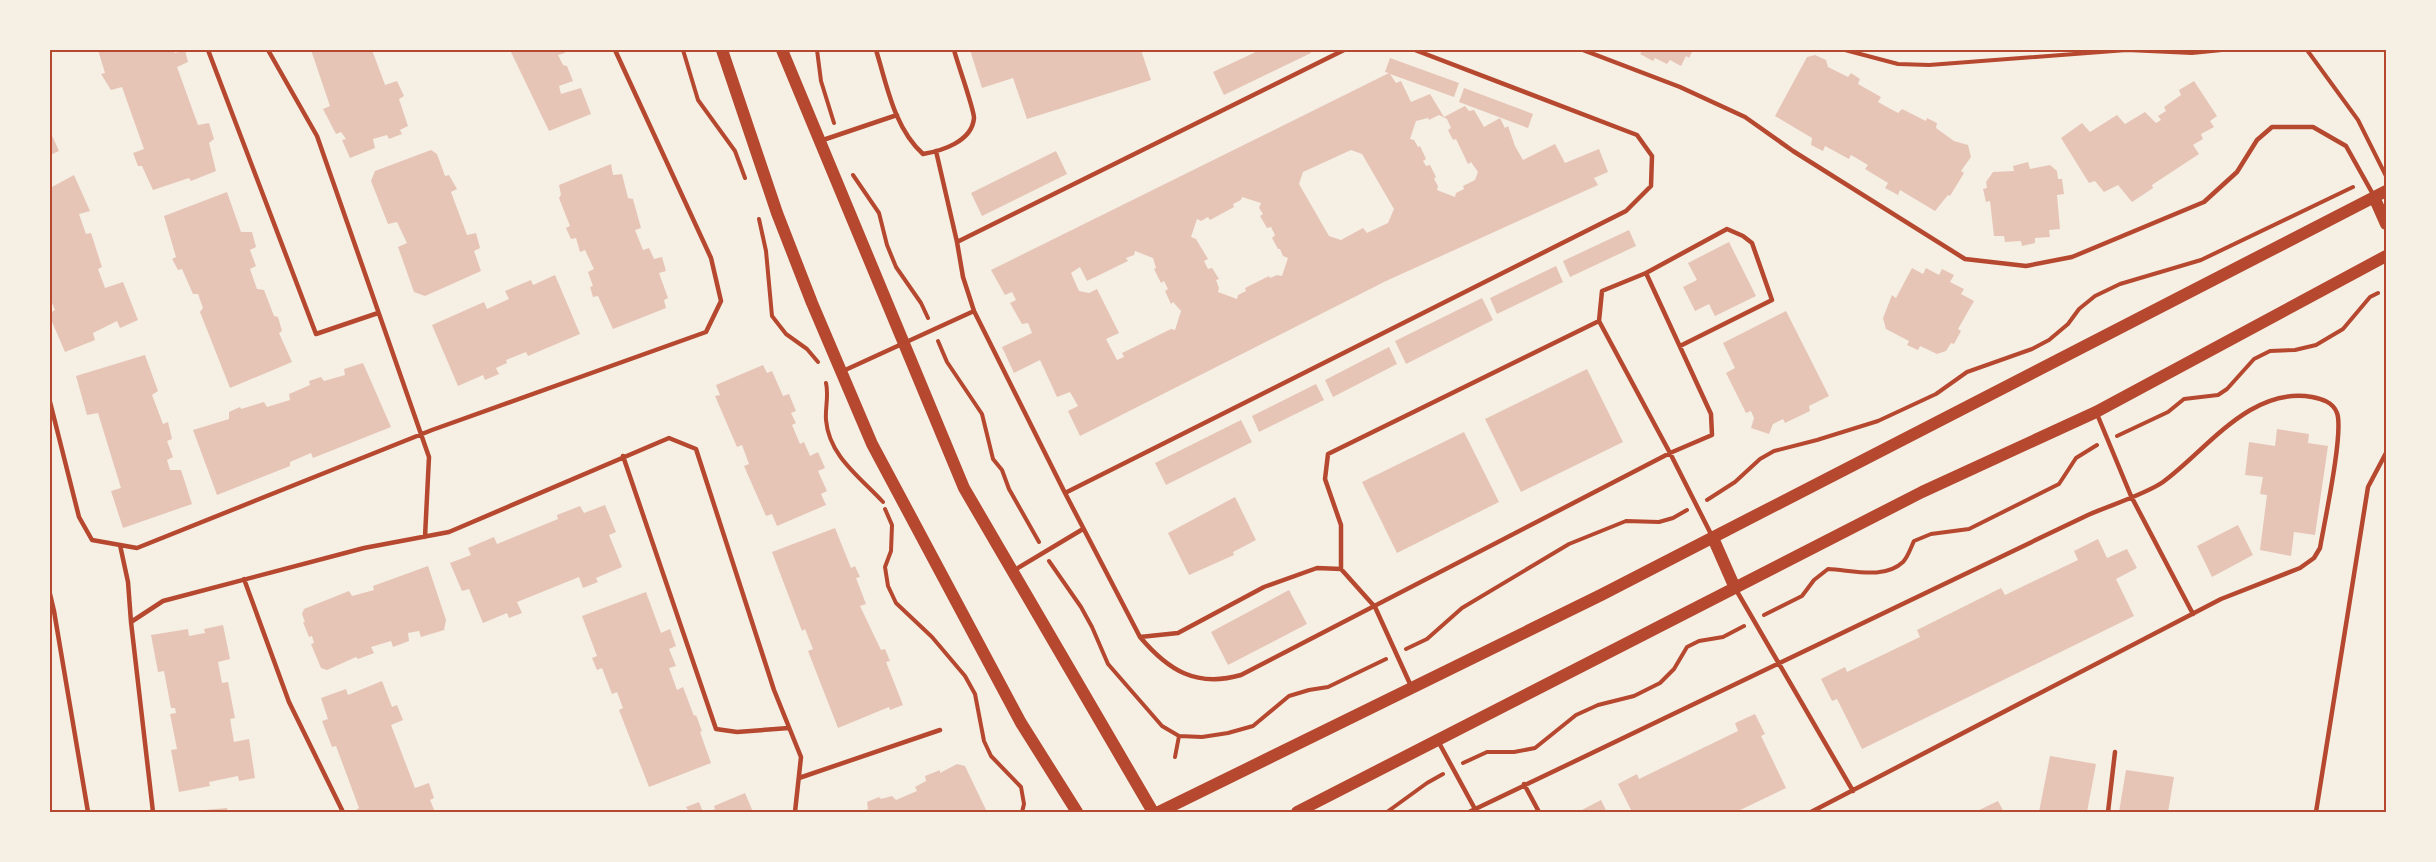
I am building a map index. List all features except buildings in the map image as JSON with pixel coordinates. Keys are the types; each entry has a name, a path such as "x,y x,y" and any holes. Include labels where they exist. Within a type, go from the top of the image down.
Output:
{"main road":[{"path":"722,50 777,213 872,444 1021,723 1077,813"},
{"path":"782,50 964,488 1153,813"},
{"path":"1159,813 1713,538 2386,191"},
{"path":"2374,197 2386,224"},
{"path":"1297,813 1922,492 2096,412 2386,256"},
{"path":"1713,538 1735,588"}],"lane":[{"path":"208,50 316,334 378,313"},
{"path":"268,50 317,136 429,457 425,537"},
{"path":"50,402 79,518 93,540 137,548 420,435 706,332 721,301 711,258 615,50"},
{"path":"876,50 897,115 910,143 923,154 943,150 967,134 974,118 954,50"},
{"path":"957,242 1344,50"},
{"path":"1065,493 1626,212 1651,186 1652,156 1637,135 1414,50"},
{"path":"1583,50 1680,87 1745,117 1793,151 1965,259 2026,266 2072,257 2194,207 2204,202 2237,172 2258,140 2272,127 2313,127 2346,146 2374,197"},
{"path":"820,141 897,115"},
{"path":"936,151 963,277 974,311 1140,637 1159,659 1186,676 1224,680 1241,675 1670,453 1712,435 1711,414 1646,273"},
{"path":"1680,346 1772,300 1752,243 1743,236 1727,229 1646,273 1602,291 1599,321 1713,538"},
{"path":"841,372 974,311"},
{"path":"1412,688 1375,607 1341,569 1341,525 1325,479 1328,454 1599,321"},
{"path":"1469,813 1524,784 2162,483 2228,423 2272,400 2302,395 2326,400 2337,413 2338,438 2320,548 2314,558 2301,568 2221,600 2193,614 1811,813"},
{"path":"2096,412 2131,496 2193,614"},
{"path":"131,622 163,601 364,548 449,532 669,438 696,448 774,690 801,758 795,813"},
{"path":"2316,813 2368,488 2386,453"},
{"path":"623,456 716,729 737,732 789,728"},
{"path":"1012,571 1083,529"},
{"path":"120,545 128,582 153,813"},
{"path":"1140,637 1179,633 1264,587 1317,568 1341,569"},
{"path":"244,579 289,702 343,813"},
{"path":"1735,588 1853,791"},
{"path":"50,594 88,813"},
{"path":"799,778 940,729"},
{"path":"1438,740 1475,809"},
{"path":"2108,813 2115,752"},
{"path":"1524,784 1539,813"}],"path":[{"path":"683,50 698,100 735,151 747,181"},
{"path":"817,50 821,81 838,134"},
{"path":"1845,50 1898,64 1929,65 2127,50 2192,53 2222,50"},
{"path":"851,172 872,199 879,213 884,236 896,267 921,303 947,362 982,414 993,459 1002,470 1009,489 1053,569 1074,597 1092,627 1108,664 1162,726 1179,736 1202,737 1253,726 1290,696 1328,687 1426,639 1462,608 1569,544 1626,521 1659,522 1673,518 1735,482 1760,459 1774,451 1878,421 1936,394 1967,372 2032,349 2049,340 2068,324 2079,309 2094,296 2120,284 2201,260 2366,181 2386,174 2358,120 2307,50"},
{"path":"758,212 766,251 772,316 786,334 807,349 820,365"},
{"path":"1387,813 1427,783 1453,768 1487,752 1514,752 1535,748 1576,715 1598,705 1634,696 1660,683 1674,669 1687,647 1699,641 1723,637 1802,596 1814,580 1828,569 1871,573 1889,571 1904,561 1914,541 1931,534 1969,529 2059,484 2076,458 2168,412 2184,399 2218,396 2254,359 2270,351 2295,350 2316,345 2343,329 2370,297 2378,293"},
{"path":"823,376 827,387 826,420 830,440 848,468 882,501 892,525 891,551 885,567 888,586 896,603 932,637 964,676 975,694 984,741 991,756 1021,787 1024,804 1022,813"},
{"path":"1175,757 1179,736"}]}
